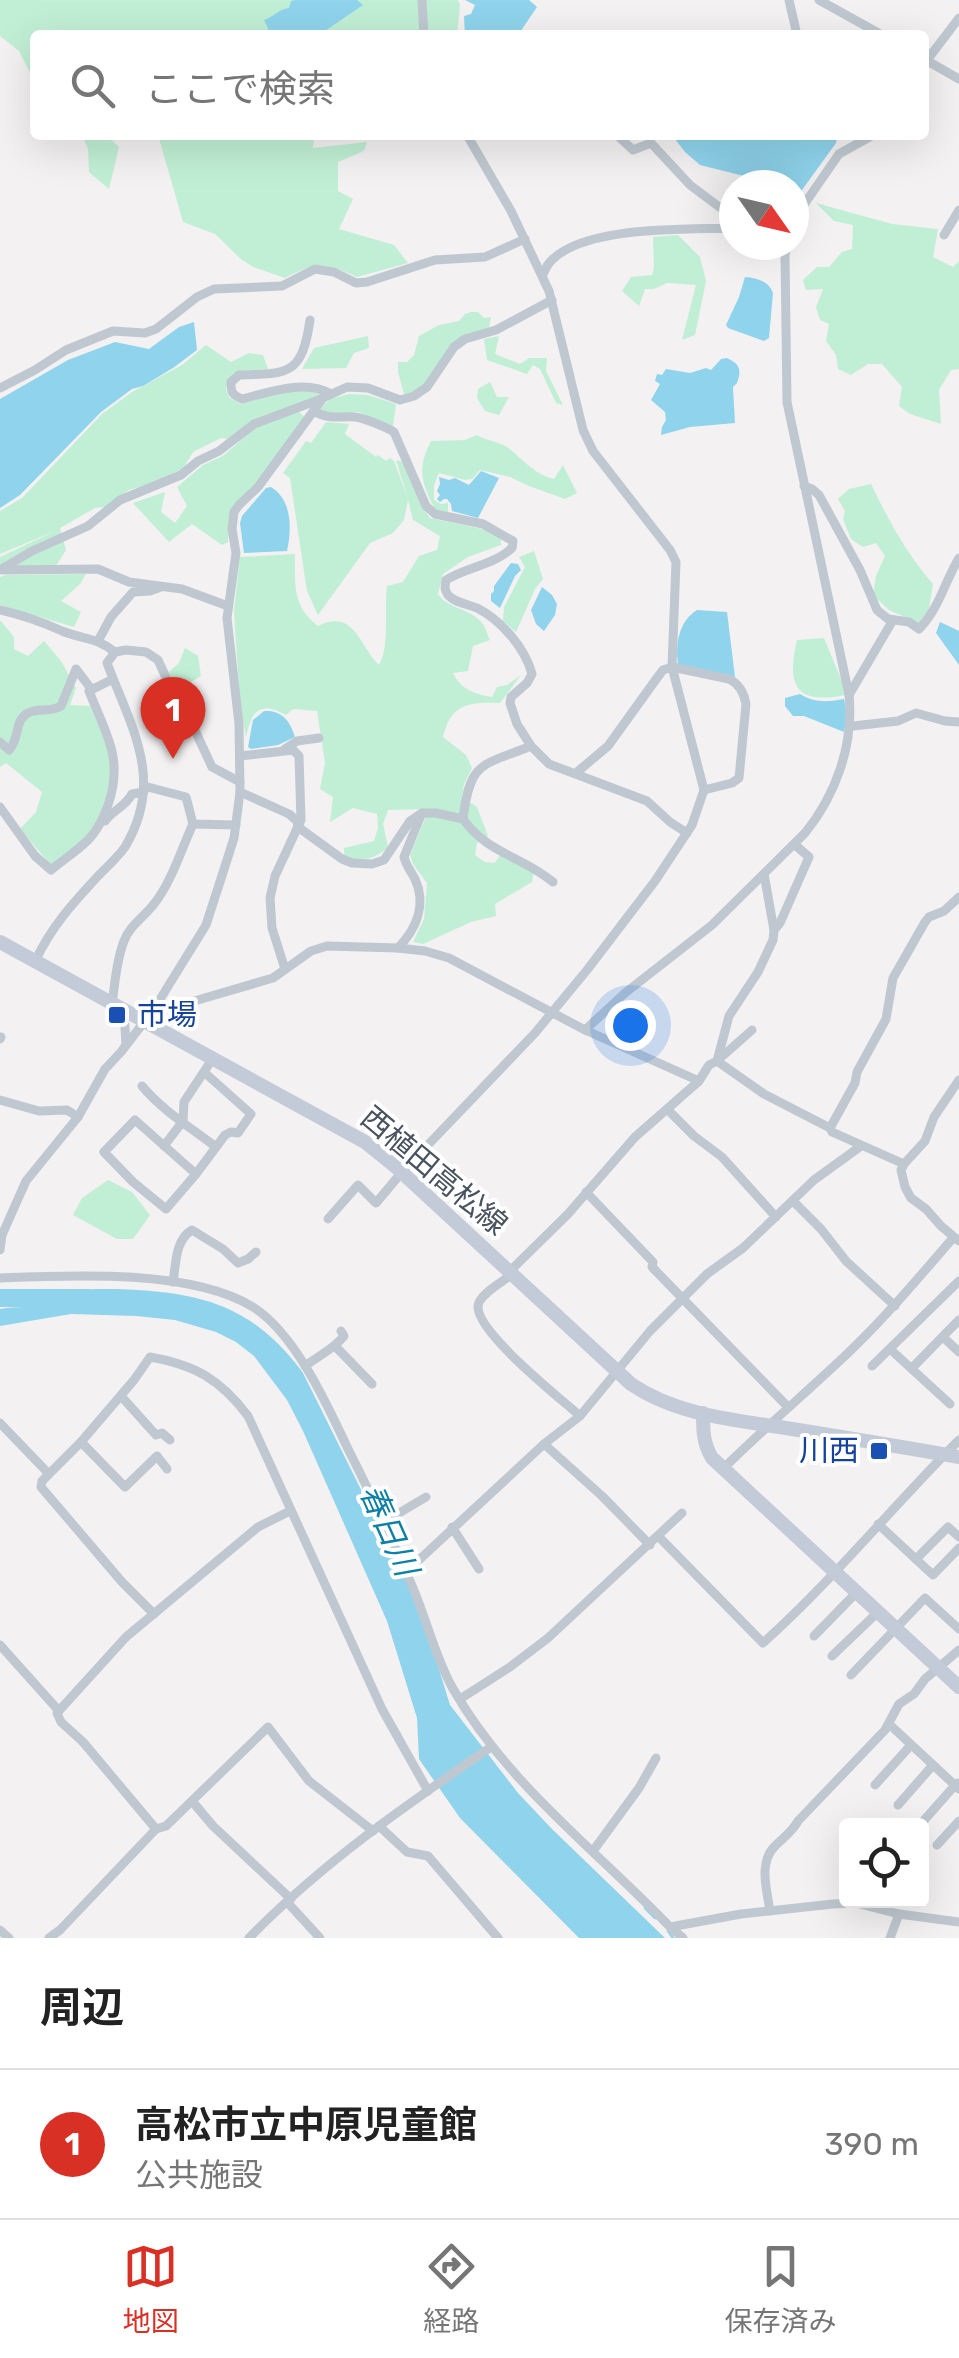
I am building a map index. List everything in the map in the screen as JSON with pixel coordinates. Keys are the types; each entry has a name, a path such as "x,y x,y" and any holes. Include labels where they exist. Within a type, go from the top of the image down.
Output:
{"main road":[{"name":"西植田高松線","path":"0,942 118,1008 149,1015 213,1058 343,1128 380,1153 631,1384 660,1401 767,1425 952,1456"},
{"path":"703,1412 706,1447 723,1469 959,1687"}],"street":[{"path":"422,0 424,30"},
{"path":"789,0 797,30"},
{"path":"819,0 873,30"},
{"path":"929,56 959,18"},
{"path":"929,63 959,79"},
{"path":"328,1218 358,1185 376,1203 535,1033 656,881 687,833 704,790 672,668 676,562 593,451 582,430 552,300 511,211 470,140"},
{"path":"622,140 633,150 651,143 690,185 719,207"},
{"path":"809,198 839,154 864,140"},
{"path":"944,235 955,227 959,210"},
{"path":"542,276 550,262 585,242 618,234 719,229"},
{"path":"0,388 66,350 112,331 145,333 156,328 197,296 214,289 282,286 314,268 356,283 367,282 435,260 485,256 525,240"},
{"path":"585,1030 624,993 712,925 816,820 833,789 850,733 849,695 788,402 786,260"},
{"path":"0,570 32,550 88,526 120,500 181,475 269,417 347,387 368,388 400,400 414,396 428,386 454,347 552,300"},
{"path":"310,320 306,349 294,366 269,374 239,374 230,382 230,391 242,399 314,387 327,396"},
{"path":"0,1250 2,1234 26,1181 78,1117 105,1068 149,1015 206,925 234,838 240,787 240,724 228,606 236,553 234,512 258,488 327,396"},
{"path":"314,411 322,416 356,417 394,432 426,506 434,514 482,524 513,541 504,556 446,580 445,589 450,597 484,612 510,635 528,660 532,674 527,684 511,697 517,724 549,764 647,801 687,833"},
{"path":"804,486 819,495 877,610 888,619 909,622 920,629 959,558"},
{"path":"0,570 98,569 129,582 182,589 228,606"},
{"path":"98,640 110,617 134,592 164,586"},
{"path":"0,610 98,640 115,652 146,652 158,660 212,767 289,814 298,827 342,859 372,864 384,860 410,821 422,814 436,813 463,819 484,843 536,868 553,882"},
{"path":"849,695 893,620"},
{"path":"35,962 45,939 123,850 137,822 144,770 107,664 115,652"},
{"path":"0,742 9,750 24,715 32,710 49,712 60,706 76,668 92,690"},
{"path":"576,772 608,746 664,670 672,668 729,679 744,695 739,778 704,790"},
{"path":"100,826 116,769 112,744 89,692 113,680"},
{"path":"853,726 898,721 916,714 959,722"},
{"path":"283,750 297,742 319,738"},
{"path":"463,819 469,782 477,770 531,746"},
{"path":"240,756 283,750 293,750 299,756 301,820 270,898 272,928 284,969"},
{"path":"0,807 35,856 51,870 90,838 111,813 125,806 132,794 144,789 186,797 193,824 154,905 125,936 120,955 118,1008 126,1045"},
{"path":"398,948 416,926 418,884 404,857 422,814"},
{"path":"193,824 236,825"},
{"path":"717,1061 729,1016 764,960 809,857 794,844"},
{"path":"764,874 774,930"},
{"path":"830,1128 886,1019 893,978 924,922 959,898"},
{"path":"149,1015 273,978 311,951 327,946 398,948 450,958 585,1030 699,1081"},
{"path":"580,1416 494,1337 478,1312 478,1304 635,1137 699,1081 709,1065 752,1030"},
{"path":"164,1146 183,1122 184,1102 213,1058"},
{"path":"717,1061 764,1094 832,1132 904,1164"},
{"path":"196,1174 135,1120 104,1152 166,1208 196,1174 225,1135 238,1133 252,1114 204,1072"},
{"path":"723,1469 850,1352 956,1239 911,1198 901,1170 925,1141 934,1116 959,1080"},
{"path":"142,1086 174,1118 216,1147"},
{"path":"0,1100 40,1110 66,1110 78,1117"},
{"path":"667,1108 694,1136 722,1156 776,1217"},
{"path":"403,1566 420,1558 580,1416 664,1316 707,1274 743,1248 814,1180 862,1146"},
{"path":"586,1192 682,1300 788,1407"},
{"path":"793,1201 821,1228 846,1261 894,1306"},
{"path":"173,1282 180,1241 186,1232 192,1230 238,1263 256,1252"},
{"path":"0,1266 2,1278 116,1277 173,1282 216,1292 250,1306 273,1325 320,1390 384,1522 440,1662 489,1748 683,1938"},
{"path":"872,1366 959,1281"},
{"path":"912,1368 959,1320"},
{"path":"305,1366 336,1346 344,1336 341,1330"},
{"path":"943,1337 959,1352"},
{"path":"336,1346 372,1384"},
{"path":"890,1349 950,1404"},
{"path":"154,1614 40,1487 150,1356 180,1362 204,1374 229,1391 248,1416 382,1709 429,1790"},
{"path":"120,1396 156,1435 162,1433 170,1440"},
{"path":"0,1423 48,1474"},
{"path":"544,1444 763,1643 878,1524 952,1456 959,1440"},
{"path":"81,1442 125,1487 157,1456 167,1469"},
{"path":"384,1522 426,1497"},
{"path":"156,1829 57,1713 126,1638 258,1526 290,1510"},
{"path":"460,1699 548,1638 682,1513"},
{"path":"878,1524 933,1575 959,1548"},
{"path":"916,1560 948,1527 959,1538"},
{"path":"452,1528 479,1569"},
{"path":"814,1636 857,1592"},
{"path":"850,1675 925,1598 959,1629"},
{"path":"832,1656 878,1612"},
{"path":"0,1645 59,1710"},
{"path":"770,1911 765,1874 769,1854 889,1724 899,1704 959,1650"},
{"path":"889,1724 958,1785 927,1818"},
{"path":"49,1938 156,1829 166,1826 268,1727 309,1781 408,1852 428,1856 498,1938"},
{"path":"876,1785 911,1745"},
{"path":"249,1938 350,1848 489,1748"},
{"path":"593,1851 656,1758"},
{"path":"898,1805 933,1765"},
{"path":"192,1801 289,1900 320,1938"},
{"path":"937,1846 959,1821"},
{"path":"670,1927 770,1911 856,1904 959,1922"},
{"path":"890,1938 899,1914"},
{"path":"0,1930 9,1938"}],"green space":[{"path":"0,0 458,0 460,5 458,30 30,30 30,73 19,51 0,36"},
{"path":"84,140 111,140 119,147 109,189 89,172"},
{"path":"159,140 314,140 313,148 367,142 364,151 338,162 338,191 353,199 339,229 394,245 408,263 357,277 328,266 313,266 285,278 253,267 215,234 183,222"},
{"path":"816,203 892,224 938,229 933,257 953,267 959,261 959,369 951,370 939,390 941,424 910,414 899,406 902,387 882,364 868,364 851,375 838,369 836,355 826,341 829,324 820,320 816,307 823,289 806,290 803,280 817,267 829,267 842,252 852,249 853,225 834,221"},
{"path":"678,235 700,257 706,281 695,335 682,340 696,285 667,283 645,289 639,306 622,291 631,277 652,275 653,237"},
{"path":"471,312 491,317 489,328 458,342 423,386 404,394 398,362 407,362 414,355 419,336 439,325 459,321"},
{"path":"368,336 369,348 354,353 346,368 302,369 314,348"},
{"path":"499,336 495,354 520,364 529,358 547,358 546,371 563,405 556,403 540,369 533,365 527,374 487,360 484,339"},
{"path":"206,345 231,362 249,353 263,355 268,369 242,371 229,378 229,397 240,404 294,390 323,394 251,422 229,439 221,438 193,452 183,469 129,490 106,507 95,508 60,528 66,550 56,566 0,574 0,557 55,531 0,554 0,511 22,498 102,414 132,392 182,365"},
{"path":"490,382 497,397 509,397 499,415 485,411 477,398 478,389"},
{"path":"349,394 396,404 393,426 358,412 321,412 330,399"},
{"path":"298,411 305,417 229,517 228,542 222,545 192,524 169,542 133,503 165,492 161,512 175,523 187,506 177,487 203,465 223,456 255,428"},
{"path":"326,422 349,424 345,434 376,457 394,461 408,499 396,460 403,462 430,518 487,530 501,537 501,545 468,557 443,574 438,594 477,618 490,640 473,646 468,671 453,673 460,684 474,693 492,697 497,687 521,675 500,703 471,704 457,711 443,737 466,755 472,768 462,797 477,807 488,836 477,843 475,855 495,863 500,855 534,871 532,882 495,904 496,916 471,922 423,944 413,942 424,919 427,883 410,855 429,809 388,810 383,824 388,847 368,859 344,857 344,848 374,841 377,814 353,808 330,822 333,797 320,789 325,763 317,711 293,709 286,715 263,709 254,715 246,738 234,611 240,557 295,554 297,594 303,611 318,626 330,622 348,625 379,665 386,638 387,586 403,582 419,556 437,550 440,536 413,520 408,500 404,520 393,533 370,543 318,615 307,591 290,478 283,473 306,441 311,443"},
{"path":"477,435 507,447 547,477 554,479 563,465 577,493 565,499 510,477 480,470 472,479 465,480 439,473 434,500 448,503 448,513 435,509 423,475 431,441 465,440"},
{"path":"871,484 899,536 933,584 929,609 919,623 889,610 873,595 885,556 876,543 863,547 851,539 843,519 845,511 838,499 849,489"},
{"path":"534,551 543,579 516,632 503,621 504,607 525,567 519,557"},
{"path":"86,574 61,601 81,612 74,627 0,605 0,577"},
{"path":"0,620 14,637 14,649 28,656 44,641 76,688 70,705 90,706 108,745 111,775 95,827 51,865 20,829 36,812 42,792 6,763 0,767"},
{"path":"824,638 845,695 815,697 805,694 794,680 797,640"},
{"path":"185,648 198,656 201,676 179,695 169,672 179,663"},
{"path":"108,1180 132,1192 150,1215 133,1239 117,1239 73,1215 82,1198"}],"water":[{"path":"357,0 363,5 326,30 269,30 264,20 289,8 291,1"},
{"path":"465,0 529,0 537,7 521,30 465,30 464,16 471,14 475,5"},
{"path":"676,140 836,140 809,180 809,170 720,170 700,165"},
{"path":"745,277 762,281 773,293 769,338 764,341 726,325"},
{"path":"194,322 197,350 101,412 20,495 0,508 0,399 68,360 115,342 149,349 179,327"},
{"path":"727,358 739,371 733,387 735,423 690,427 661,435 665,412 651,400 660,384 655,381 657,374 662,375 666,369 690,373 711,370"},
{"path":"481,471 499,478 478,518 452,511 447,499 437,499 439,477 455,478 469,485"},
{"path":"271,487 283,499 289,515 287,551 244,553 242,516"},
{"path":"511,563 518,564 521,570 500,608 491,601 491,594"},
{"path":"542,587 557,604 544,631 536,624 531,610"},
{"path":"697,610 727,612 735,677 678,664 680,634 686,620"},
{"path":"940,622 959,631 959,665 936,633"},
{"path":"800,694 821,701 844,699 844,732 804,716 793,716 785,706 785,698"},
{"path":"264,711 276,712 284,718 295,737 278,745 248,747 253,720"},
{"path":"86,1290 174,1294 222,1306 264,1331 284,1350 303,1373 411,1590 450,1705 518,1793 665,1938 579,1938 460,1818 419,1759 417,1718 387,1621 303,1431 287,1400 254,1356 216,1332 175,1320 71,1314 0,1326 0,1309 48,1305"}],"waterway":[{"name":"春日川","path":"0,1298 89,1298"},
{"path":"645,1908 655,1918"},
{"path":"668,1931 673,1938"}],"place":[{"name":"高松市立中原児童館","path":"173,759"},
{"name":"市場","path":"117,1015"},
{"name":"川西","path":"879,1451"}]}
